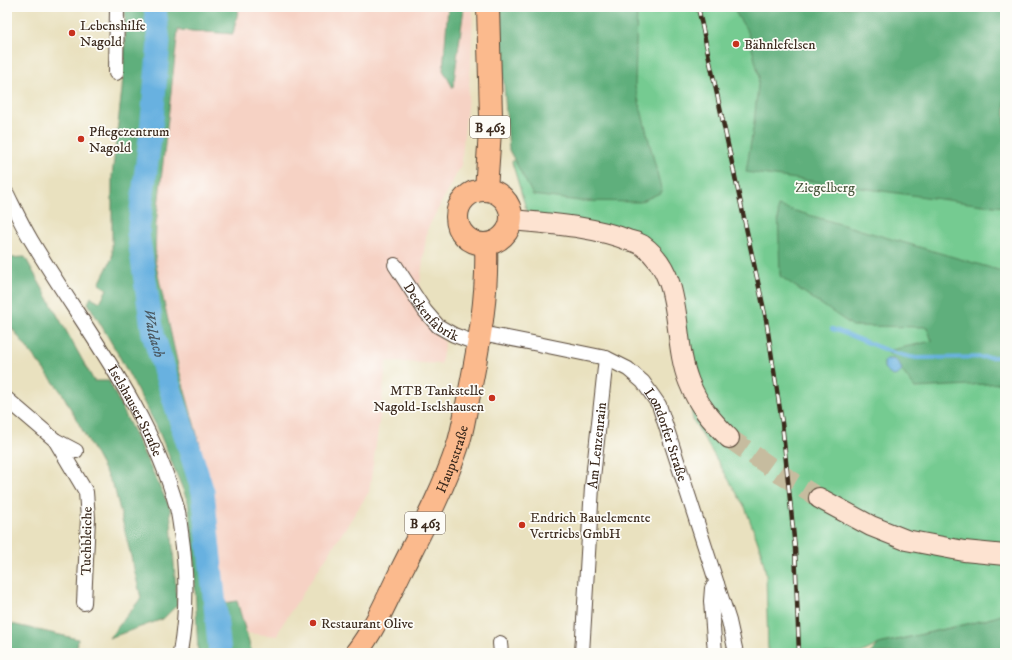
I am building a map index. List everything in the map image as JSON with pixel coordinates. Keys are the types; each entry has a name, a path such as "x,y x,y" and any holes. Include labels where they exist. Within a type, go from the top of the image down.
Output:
{"main road":[{"name":"B 463","path":"486,190 491,116 491,65 488,7"},
{"path":"486,190 502,196 508,203 512,220 506,234 500,240 486,245 477,244 466,237 458,226 458,209 462,201 469,195 477,191 486,190"},
{"name":"Hauptstraße","path":"356,653 388,598 422,530 446,478 458,447 480,339 487,264 486,245"}],"street":[{"path":"116,73 117,7"},
{"name":"Iselshauser Straße","path":"7,194 30,239 115,370 143,420 165,473 177,509 186,580 184,634 180,653"},
{"path":"512,220 586,229 620,237 642,245 663,265 673,292 681,348 688,381 699,403 709,418 729,438"},
{"name":"Deckenfabrik","path":"395,265 425,311 438,326 454,335 480,339"},
{"name":"Londorfer Straße","path":"480,339 538,344 606,358 628,369 643,382 659,405 729,621 736,653"},
{"name":"Am Lenzenrain","path":"582,653 592,488 606,358"},
{"name":"Tuchbleiche","path":"7,400 55,440 76,451"},
{"name":"Tuchbleiche","path":"55,440 86,492 88,518 84,603"},
{"path":"819,498 871,526 906,540 964,552 1005,555"},
{"path":"715,653 711,602 712,588 717,584"}],"shaded area":[{"path":"239,7 473,7 471,67 461,165 427,230 417,306 425,324 445,342 441,364 386,361 382,403 369,492 282,625 277,636 244,633 237,601 225,603 200,445 179,370 155,261 156,225 178,30 233,34"}],"green space":[{"path":"125,7 239,7 233,34 178,30 156,225 155,261 179,370 200,445 225,603 237,601 252,653 198,653 193,543 188,502 157,427 118,354 88,303 91,297 100,302 107,289 99,284 112,258 112,176 122,89 125,44"},
{"path":"448,7 466,7 464,8 453,88 443,70"},
{"path":"500,7 637,7 635,86 662,192 640,202 579,201 533,195 509,150 500,35"},
{"name":"Ziegelberg","path":"528,7 1005,7 1005,614 985,620 879,644 861,653 768,653 766,574 761,551 745,507 693,420 673,292 642,245 530,222 512,162 524,144"},
{"name":"Ziegelberg","path":"732,7 1005,7 1005,207 746,172 754,123 759,76 748,32"},
{"name":"Ziegelberg","path":"778,206 1005,272 1005,383 915,388 887,351 932,341 927,327 853,326 780,276"},
{"path":"25,257 94,381 109,381 170,508 177,605 163,619 109,638 141,598 115,490 62,393 7,322 7,258"},
{"path":"1005,614 1005,653 870,653 879,644 985,620"},
{"path":"7,623 78,639 76,653 7,653"}],"water":[{"path":"886,359 893,359 901,366 902,369 899,374 892,376 884,368 884,362"}],"waterway":[{"name":"Waldach","path":"155,7 159,42 151,131 138,233 153,334 203,492 220,653"},
{"path":"832,329 895,353 917,358 1005,357"}],"tunnel":[{"path":"729,438 782,475 819,498"}],"railway":[{"path":"698,7 766,319 782,423 795,548 799,653"}],"place":[{"name":"Lebenshilfe Nagold","path":"72,33"},
{"name":"Bähnlefelsen","path":"736,44"},
{"name":"Pflegezentrum Nagold","path":"81,139"},
{"name":"MTB Tankstelle Nagold-Iselshausen","path":"492,398"},
{"name":"Endrich Bauelemente Vertriebs GmbH","path":"522,525"},
{"name":"Restaurant Olive","path":"313,623"}]}
